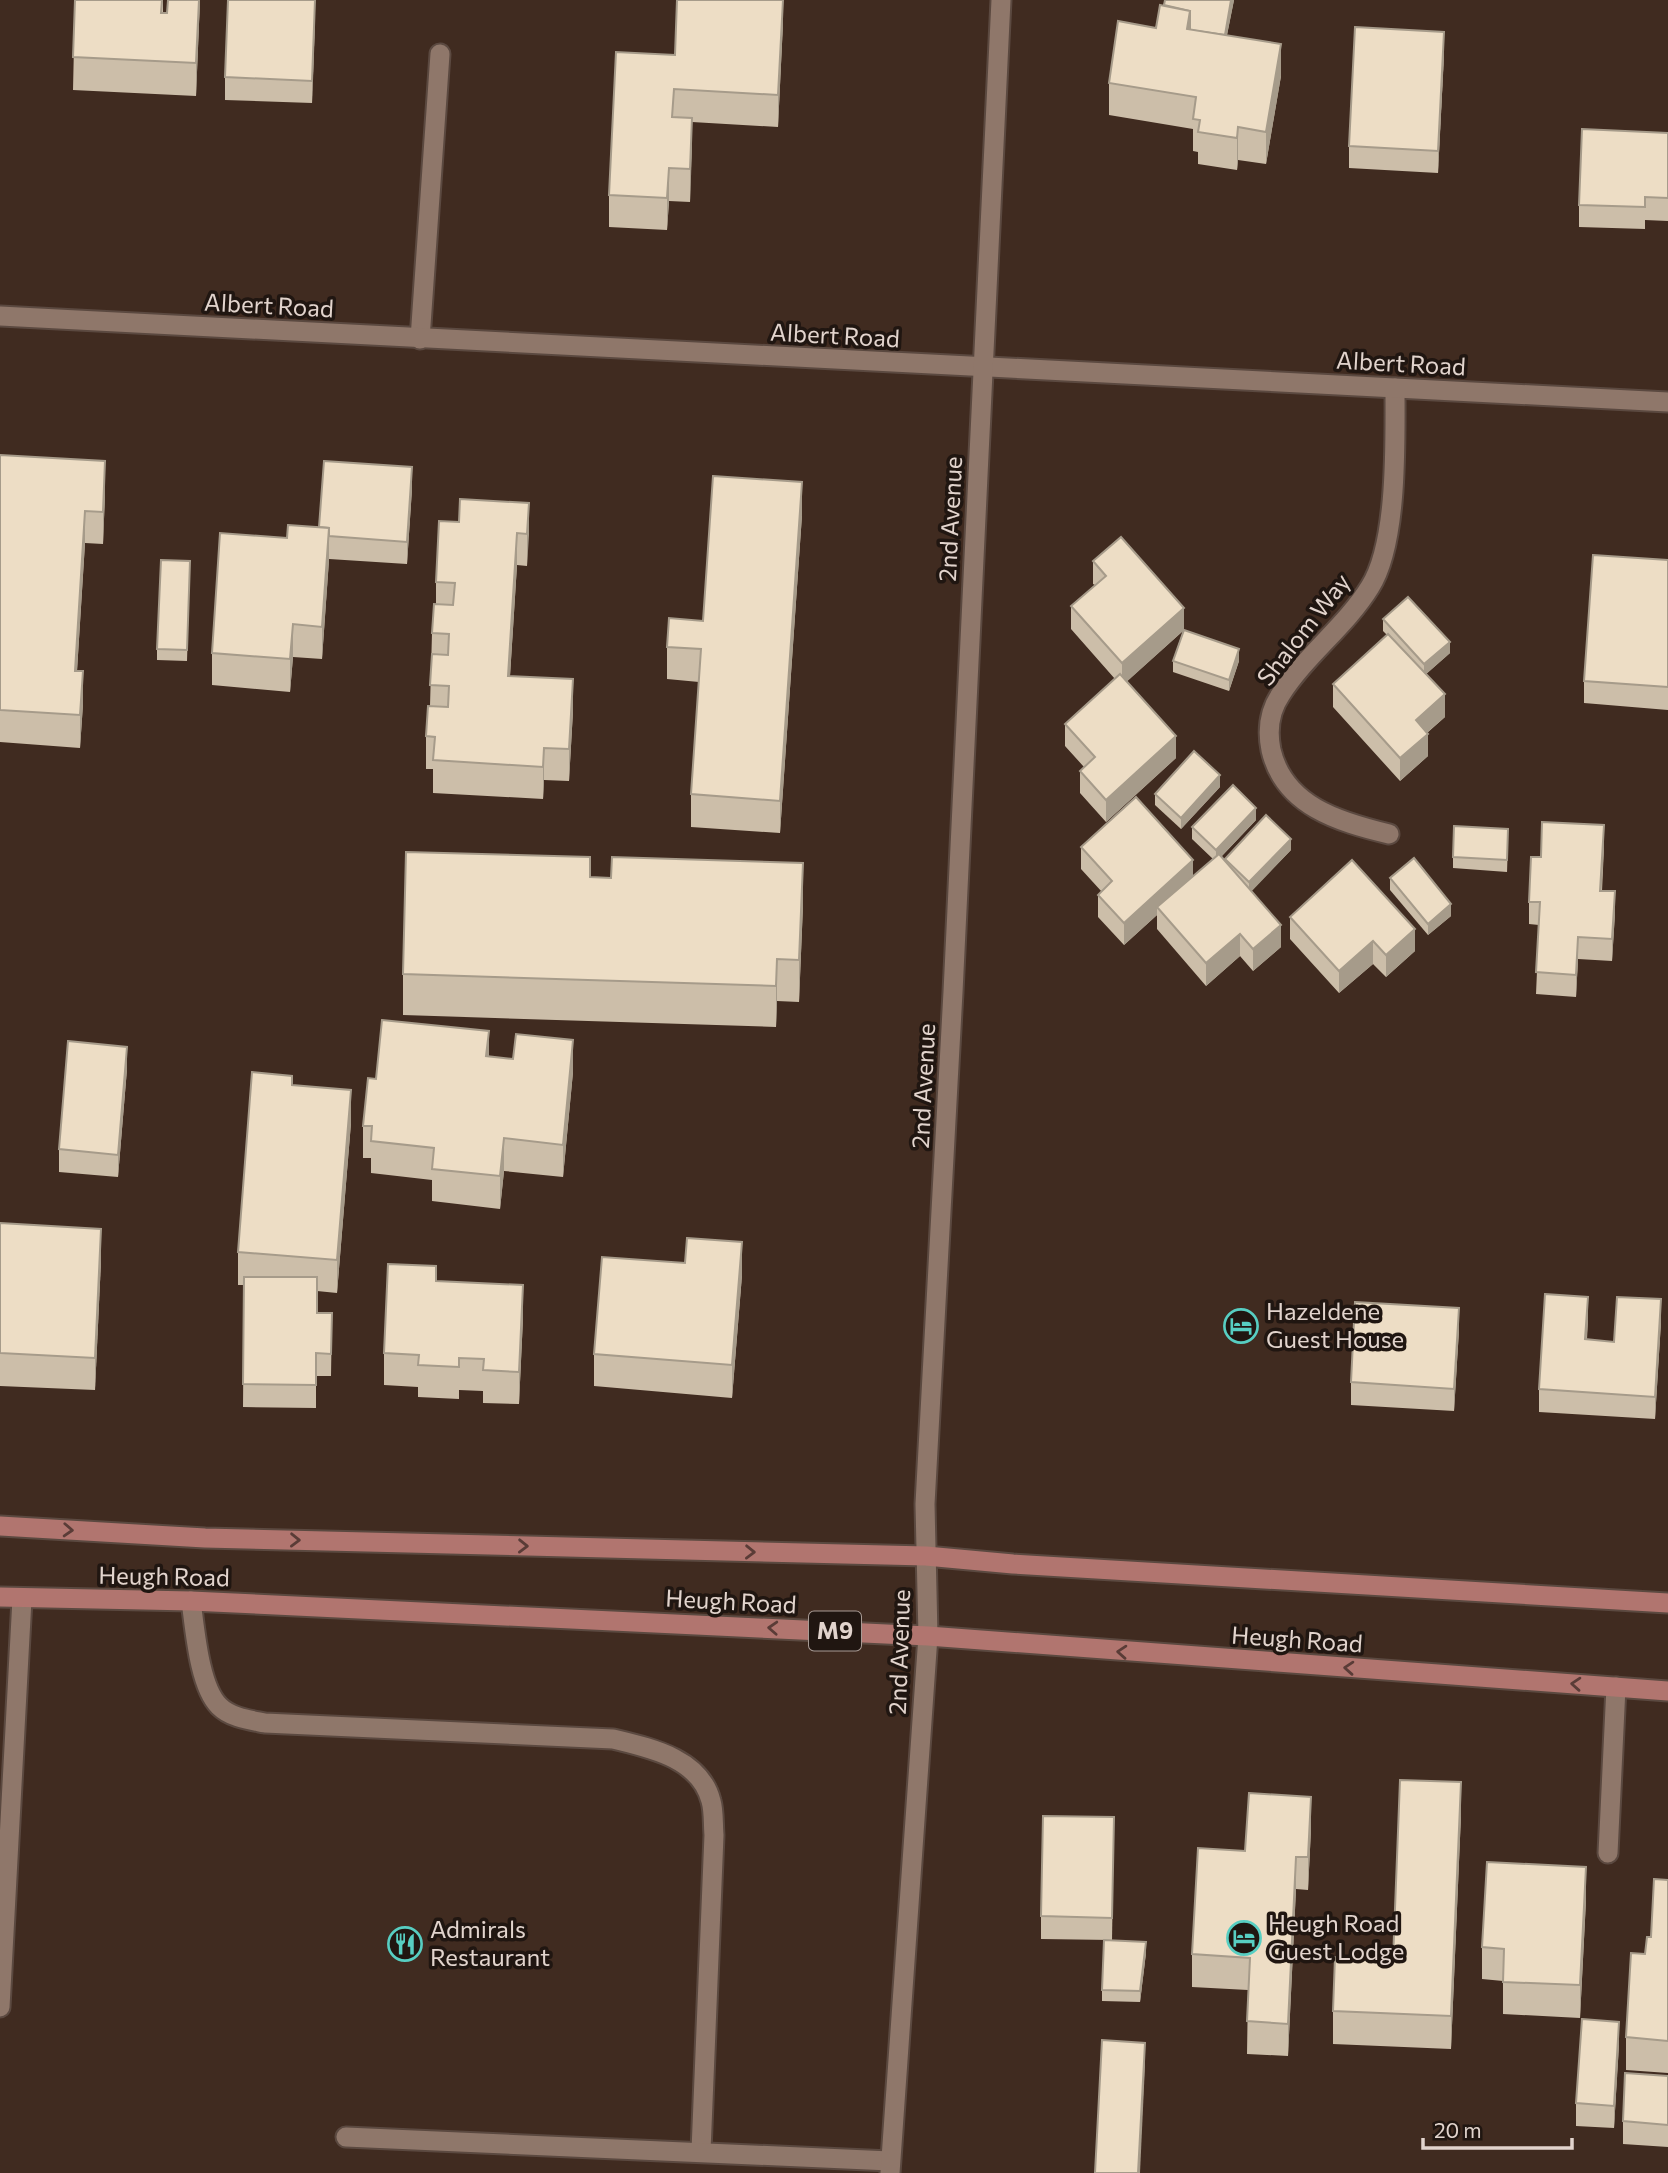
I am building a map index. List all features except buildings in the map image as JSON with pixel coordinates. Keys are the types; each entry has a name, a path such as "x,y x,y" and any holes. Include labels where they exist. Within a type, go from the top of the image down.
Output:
{"main road":[{"name":"Heugh Road","path":"0,1526 205,1538 926,1556 1013,1564 1668,1603"},
{"name":"Heugh Road","path":"0,1597 191,1601 928,1636 1668,1691"}],"street":[{"name":"2nd Avenue","path":"890,2167 928,1636 925,1504 1001,0"},
{"path":"420,339 440,54"},
{"name":"Albert Road","path":"0,316 983,369 1668,402"},
{"name":"Shalom Way","path":"1389,834 1326,816 1293,793 1276,768 1270,743 1270,717 1280,694 1371,587 1386,548 1394,453 1395,388"},
{"path":"0,2007 22,1599"},
{"path":"191,1601 199,1652 210,1690 219,1706 236,1717 265,1723 613,1739 662,1751 686,1766 711,1801 714,1835 701,2151"},
{"path":"1608,1853 1616,1687"},
{"path":"346,2137 701,2151 890,2167"}],"place":[{"name":"Hazeldene Guest House","path":"1241,1326"},
{"name":"Heugh Road Guest Lodge","path":"1244,1938"},
{"name":"Admirals Restaurant","path":"405,1944"}]}
